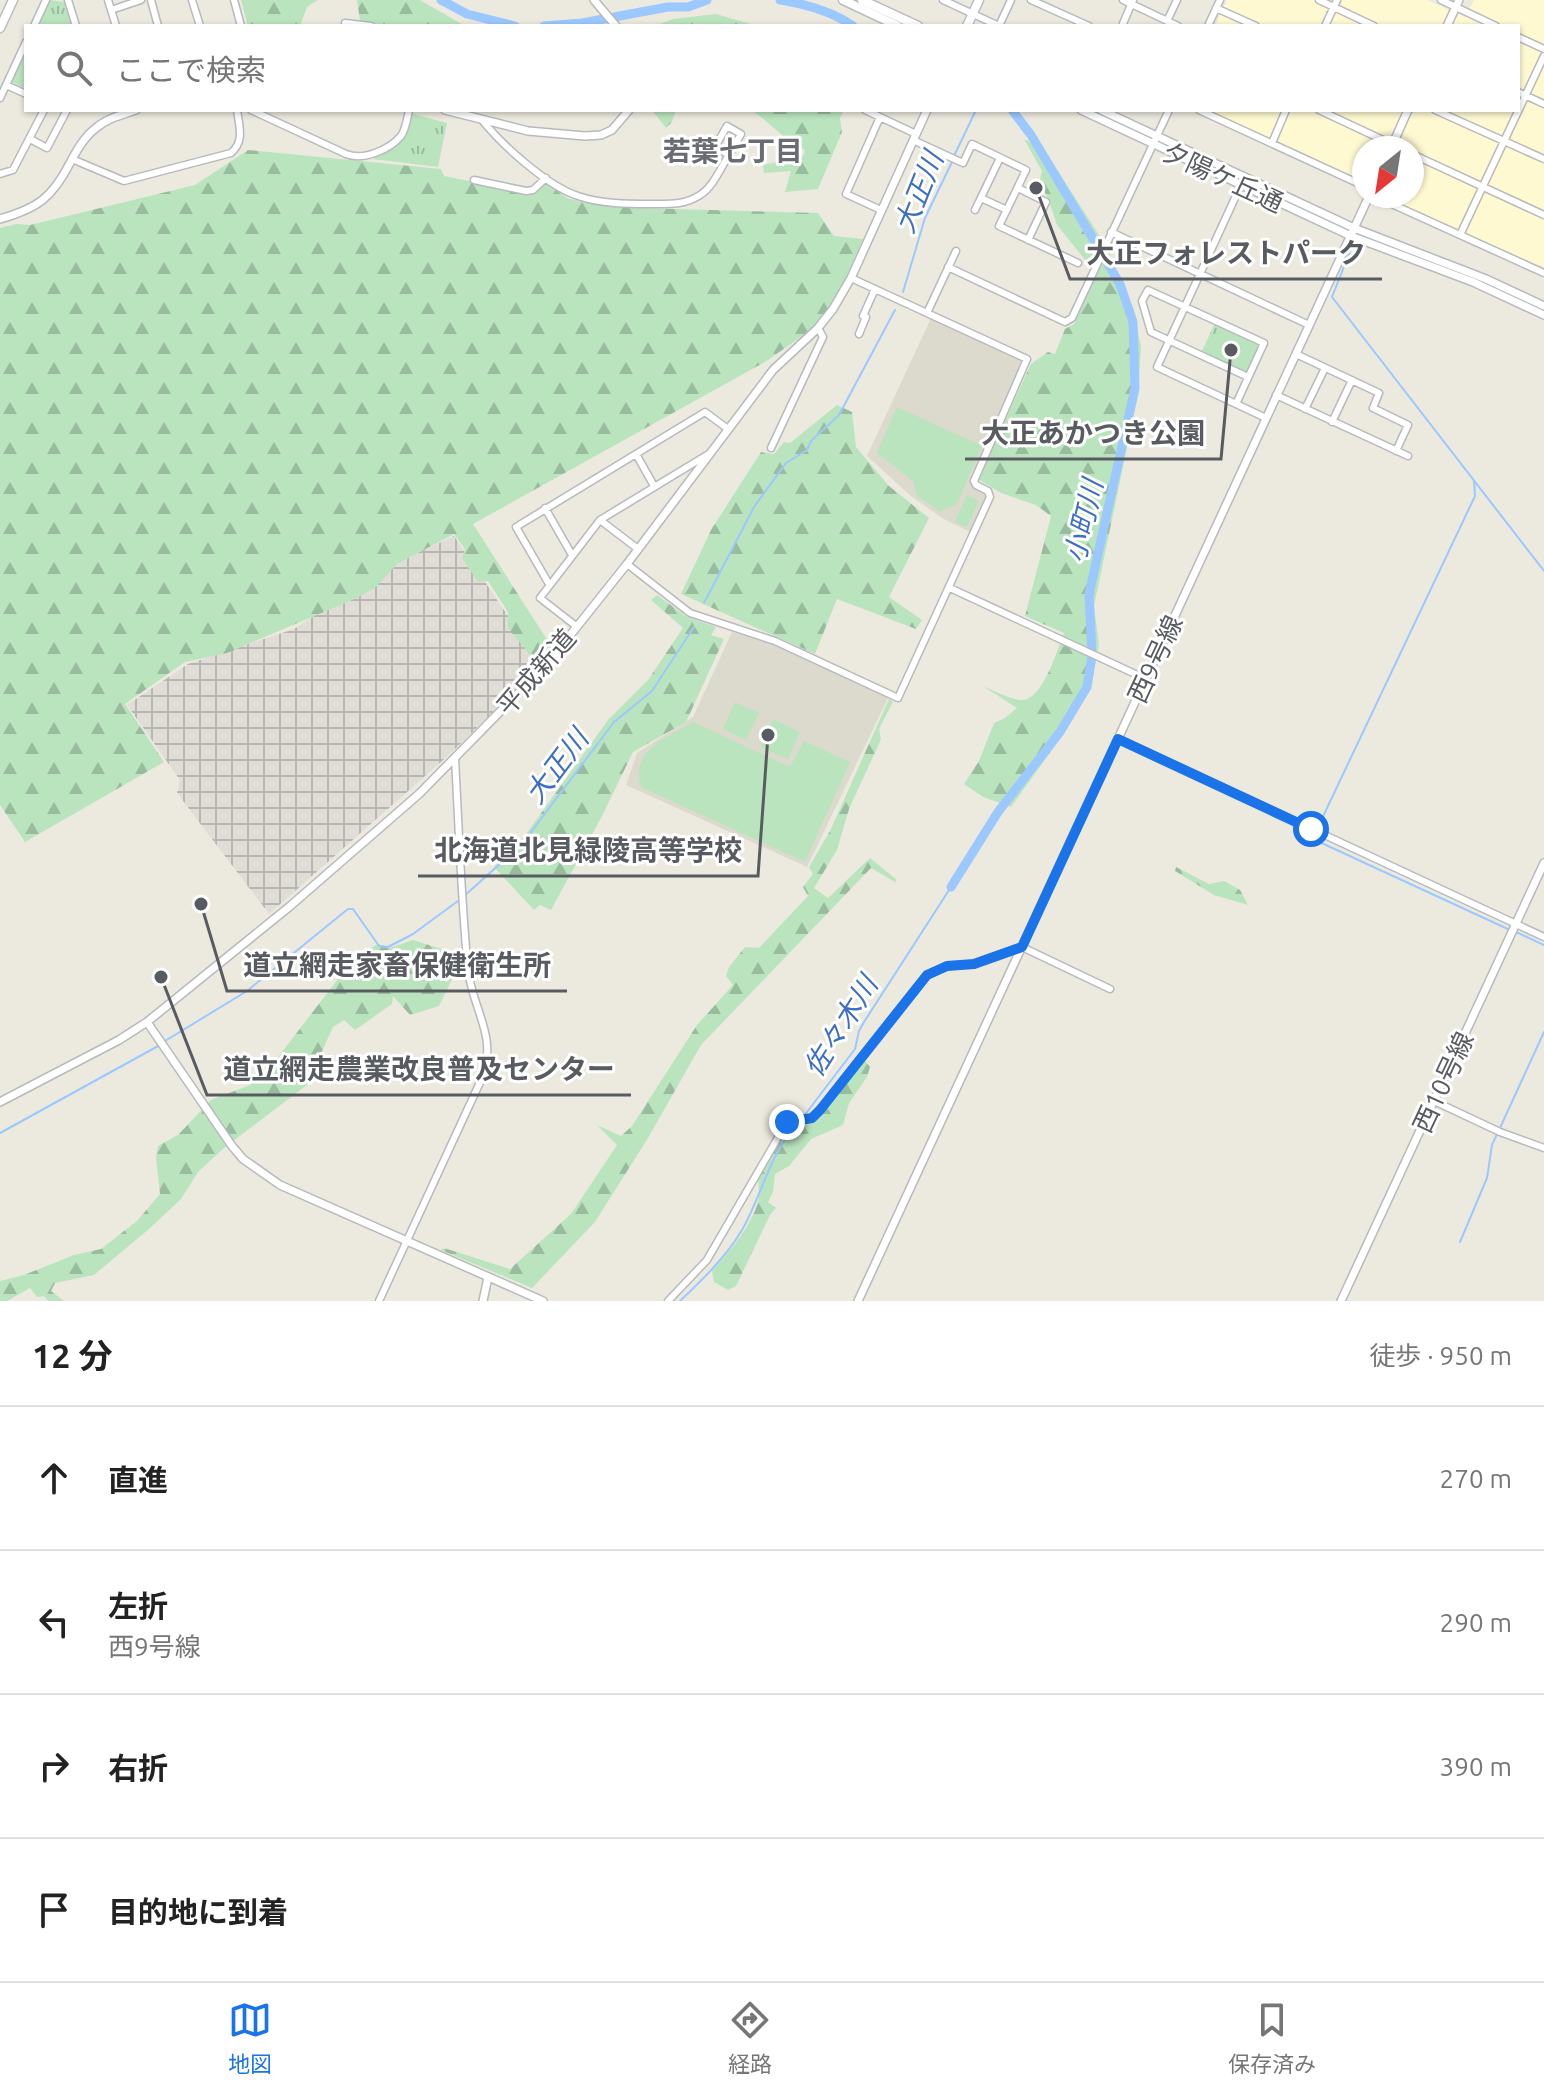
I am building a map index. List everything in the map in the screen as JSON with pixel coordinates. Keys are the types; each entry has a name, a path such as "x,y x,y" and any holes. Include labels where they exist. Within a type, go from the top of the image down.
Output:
{"main road":[{"path":"0,26 13,0"},
{"path":"843,0 894,24"},
{"path":"862,0 914,24"},
{"path":"968,24 979,0"}],"street":[{"path":"35,24 46,0"},
{"path":"68,0 75,24"},
{"path":"108,0 115,24"},
{"path":"111,10 141,0"},
{"path":"151,0 157,24"},
{"path":"192,0 199,24"},
{"path":"234,0 240,24"},
{"path":"945,0 994,24"},
{"path":"1000,24 1011,0"},
{"path":"1031,0 1085,24"},
{"path":"1123,0 1174,24"},
{"path":"1167,21 1177,0"},
{"path":"1319,0 1335,3 1371,24"},
{"path":"1441,0 1457,4 1492,24"},
{"path":"595,1 614,24"},
{"path":"1123,24 1132,2"},
{"path":"1326,24 1335,3"},
{"path":"1209,24 1218,4 1253,24"},
{"path":"1448,24 1457,4"},
{"path":"1520,38 1544,49"},
{"path":"0,98 24,46"},
{"path":"1544,56 1522,94 1544,104"},
{"path":"6,85 24,93"},
{"path":"0,174 13,170 43,112"},
{"path":"30,139 47,148 66,112"},
{"path":"0,219 30,210 44,200 59,183 79,146 96,128 107,120 130,112"},
{"path":"72,159 124,181 231,153 238,147 241,137 237,112"},
{"path":"255,112 361,158 389,145 400,136 409,112"},
{"path":"452,112 528,131 601,135 620,124 628,112"},
{"path":"869,112 957,161 963,163 972,144 1026,170 999,226 1078,263"},
{"name":"平成新道","path":"0,1102 119,1040 147,1022 289,907 419,794 548,663 773,370 818,328 833,309 851,278 926,112"},
{"name":"夕陽ケ丘通","path":"1087,112 1154,140 1413,262 1473,282 1544,315"},
{"name":"夕陽ケ丘通","path":"1105,112 1241,185 1352,232 1486,279 1544,306"},
{"path":"948,267 1065,322 1072,318 1168,112"},
{"path":"1203,112 1352,180"},
{"path":"1272,143 1285,112"},
{"path":"1323,112 1372,136"},
{"path":"1398,136 1407,112"},
{"path":"1439,112 1544,159"},
{"path":"1460,235 1515,112"},
{"path":"880,117 846,194 881,210"},
{"path":"482,120 493,134 546,178 564,191 588,199 638,204 679,203 694,199 706,191 729,155 741,134 727,126 715,147 729,155"},
{"path":"975,210 1000,158"},
{"path":"1424,160 1544,215"},
{"path":"474,180 526,191 533,190 546,178"},
{"path":"1241,185 1157,367 1266,418"},
{"path":"1018,188 1046,202 1028,240"},
{"path":"981,198 1007,210"},
{"name":"西9号線","path":"858,1301 1365,208"},
{"path":"1398,208 1544,273"},
{"path":"1111,232 1309,325"},
{"path":"927,313 956,251"},
{"path":"627,564 690,613 775,641 898,698 990,497 988,491 974,481 1027,359 851,278"},
{"path":"859,334 875,289"},
{"path":"1236,404 1264,343 1148,290 1142,301 1151,332 1248,377"},
{"path":"771,448 823,337 818,328"},
{"path":"1296,354 1379,393 1373,408 1408,425 1396,451"},
{"path":"1305,409 1325,368"},
{"path":"1332,422 1352,380"},
{"path":"1276,395 1408,456"},
{"path":"549,584 516,527 705,412 728,429"},
{"path":"636,454 654,486"},
{"path":"576,626 540,598 549,584 600,520 709,454"},
{"path":"545,508 572,555"},
{"path":"600,520 638,549"},
{"path":"950,588 1146,679"},
{"path":"1118,739 1322,833 1513,929 1544,937"},
{"path":"379,1301 482,1078 488,1055 487,1032 469,973 455,759"},
{"name":"西10号線","path":"1341,1301 1544,863"},
{"path":"668,1301 707,1260 787,1122 812,1118 927,975 947,966 974,964 1022,947 1110,989"},
{"path":"147,1022 232,1146 257,1169 280,1185 543,1301"},
{"path":"1434,1101 1498,1132 1544,1148"},
{"path":"483,1301 488,1277"}],"shaded area":[{"path":"1227,0 1427,0 1465,17 1474,0 1544,0 1544,270 1411,208 1424,208 1424,136 1352,136 1352,176 1211,112 1520,112 1520,24 1216,24"},
{"path":"932,316 1027,359 974,480 988,491 990,497 974,534 942,518 911,496 867,456"},
{"path":"454,536 541,665 450,754 269,914 177,793 180,780 127,705 188,664 294,629 395,563"},
{"path":"732,632 773,644 888,698 807,867 626,785 637,753 693,717"}],"green space":[{"path":"49,0 65,2 71,24 39,24"},
{"path":"241,0 318,0 307,7 301,24 247,24"},
{"path":"357,0 420,0 462,24 374,24 360,21"},
{"path":"716,14 750,24 659,24 673,19"},
{"path":"24,55 24,88 12,82"},
{"path":"654,112 675,112 666,128"},
{"path":"754,112 843,112 840,118 842,132 818,189 785,192 791,171 764,173 763,165 803,156 805,150"},
{"path":"413,114 447,123 438,167 373,159 400,143"},
{"path":"1024,139 1044,149 1106,246 1133,308 1141,347 1138,395 1094,606 1099,645 1090,689 1011,807 983,797 964,784 979,761 994,723 1017,708 983,686 1015,699 1028,699 1048,674 1064,633 1025,616 1051,516 1036,505 1001,493 978,479 1031,364 1048,352 1055,354 1065,329 1074,324 1095,272 1057,225 1039,182 1042,171"},
{"path":"248,150 441,169 444,176 532,193 545,182 567,198 581,202 640,208 818,213 834,236 863,239 843,284 818,325 765,362 473,524 553,649 544,651 535,661 508,628 508,612 488,581 478,582 462,558 465,549 454,534 397,564 376,587 357,598 227,653 185,662 125,704 164,762 25,842 0,805 0,228 30,225 195,185"},
{"path":"1215,323 1260,344 1249,372 1245,373 1201,353"},
{"path":"837,405 852,412 856,447 889,486 929,518 889,597 922,620 916,629 837,599 815,654 681,594 711,530 761,452 774,454 784,442 790,443"},
{"path":"897,407 982,446 957,504 940,511 917,496 913,481 877,453"},
{"path":"967,495 979,501 967,527 955,522"},
{"path":"657,595 687,617 716,627 711,635 724,639 686,722 633,752 551,910 540,905 534,910 494,867 524,837 608,720 648,680 683,628 651,600"},
{"path":"889,699 893,702 879,729 881,739 849,809 837,850 814,888 828,898 870,858 897,880 895,882 871,868 701,1045 595,1222 532,1288 441,1250 444,1248 510,1269 571,1214 617,1145 597,1125 621,1136 632,1126 697,1025 733,985 726,976 729,967 745,947 759,948 808,896 803,887 813,874 809,867 830,831"},
{"path":"735,702 759,713 746,740 723,729"},
{"path":"773,719 800,732 788,759 760,747"},
{"path":"693,722 790,767 804,741 850,762 805,862 641,787 639,774 646,754 653,746"},
{"path":"1176,867 1209,884 1224,881 1240,890 1248,905 1214,895 1175,871"},
{"path":"413,940 448,951 454,975 439,1006 410,1015 393,996 392,1004 355,1030 344,1020 333,1027 307,1085 224,1148 198,1172 181,1199 94,1275 55,1283 51,1291 64,1301 37,1297 30,1288 7,1301 0,1301 0,1281 74,1255 101,1249 137,1221 160,1194 156,1158 158,1146 178,1135 211,1100 250,1085 279,1056 341,975 370,948 378,944 390,948"},
{"path":"862,1057 870,1067 867,1077 849,1103 843,1125 811,1139 789,1166 775,1174 773,1192 768,1202 776,1208 736,1286 728,1290 714,1282 712,1271 750,1222 758,1203 760,1172 770,1153 790,1123 815,1121"}],"waterway":[{"name":"小町川","path":"441,0 467,14 507,24"},
{"name":"小町川","path":"569,24 668,7 688,7 707,0"},
{"name":"小町川","path":"780,0 818,9 850,24"},
{"name":"大正川","path":"954,156 975,112"},
{"name":"小町川","path":"951,887 998,812 1060,732 1087,687 1092,656 1089,594 1135,388 1133,322 1120,284 1031,135 1014,112"},
{"name":"大正川","path":"903,292 925,218 952,162"},
{"path":"1351,249 1332,297 1544,571"},
{"name":"大正川","path":"704,603 754,507 786,463 807,450 811,441 839,415 895,310"},
{"path":"1318,827 1475,496 1474,481"},
{"name":"大正川","path":"165,1041 247,991 348,909 353,909 379,946 388,947 413,934 462,898 522,844 614,722 652,691 694,627"},
{"path":"1315,833 1315,840 1510,930"},
{"name":"佐々木川","path":"804,1116 855,1049 864,1022 951,887"},
{"path":"1516,932 1544,945"},
{"path":"1500,1128 1544,1032"},
{"name":"大正川","path":"0,1133 160,1045"},
{"name":"佐々木川","path":"680,1301 736,1240 779,1149 797,1124"},
{"path":"1460,1242 1487,1178 1492,1145 1497,1134"}],"place":[{"name":"大正フォレストパーク","path":"1036,188"},
{"name":"大正あかつき公園","path":"1231,350"},
{"name":"北海道北見緑陵高等学校","path":"768,735"},
{"name":"道立網走家畜保健衛生所","path":"201,904"},
{"name":"道立網走農業改良普及センター","path":"161,977"}],"district":[{"name":"若葉七丁目","path":"733,150"}],"route":[{"path":"787,1122 812,1118 820,1110 927,975 947,966 974,964 1022,947 1118,739 1311,829"}]}
